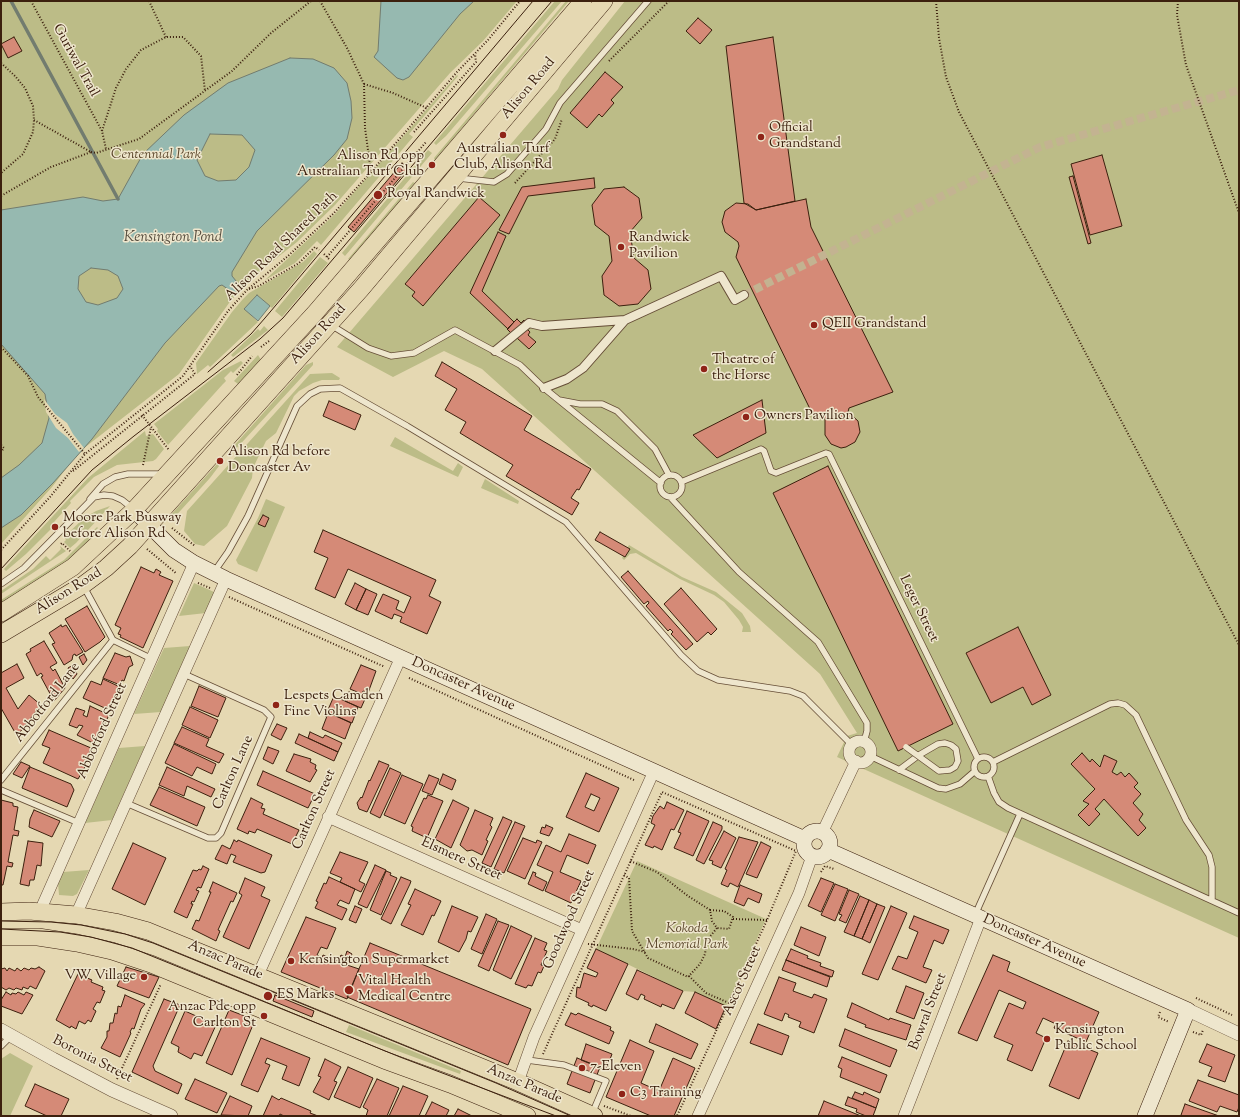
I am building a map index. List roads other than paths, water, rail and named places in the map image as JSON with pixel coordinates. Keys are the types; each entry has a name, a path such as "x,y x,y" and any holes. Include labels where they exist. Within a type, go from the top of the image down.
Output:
{"main road":[{"name":"Alison Road","path":"1,634 83,586 106,568 149,525 322,319 583,1"},
{"name":"Alison Road","path":"1,613 73,567 134,510 322,319 361,289 604,1"},
{"name":"Doncaster Avenue","path":"134,510 174,550 196,557 220,582 401,657 805,839"},
{"path":"811,833 822,833 828,839 828,850 820,857 812,856 804,847 805,839 811,833"},
{"name":"Doncaster Avenue","path":"828,850 1188,1010"},
{"name":"Anzac Parade","path":"1,912 40,911 76,914 148,931 518,1082 594,1111"},
{"name":"Anzac Parade","path":"1,937 38,937 77,943 112,951 151,964 384,1060 450,1084 527,1116"},
{"path":"1145,1116 1188,1010"}],"street":[{"path":"495,351 529,323 542,326 625,320 721,276 735,300 744,295"},
{"path":"544,388 566,379 583,368 625,320"},
{"name":"Abbotford Street","path":"40,911 152,660 196,557"},
{"path":"76,914 184,674 220,582"},
{"name":"Carlton Street","path":"258,975 401,657"},
{"path":"857,742 864,742 870,746 870,756 866,761 856,762 850,754 852,745 857,742"},
{"path":"822,833 856,762"},
{"name":"Goodwood Street","path":"518,1082 534,1037 654,771"},
{"name":"Elsmere Street","path":"328,817 580,935"},
{"name":"Ascot Street","path":"698,1116 799,892 812,856"},
{"name":"Bowral Street","path":"904,1116 978,917"},
{"name":"Doncaster Avenue","path":"1188,1010 1239,1034"},
{"name":"Boronia Street","path":"6,1033 112,1090 171,1116"}],"lane":[{"path":"454,178 494,182 507,174 546,129 560,103 648,1"},
{"path":"322,319 368,348 391,356 414,353 455,330 520,366 544,388 661,483"},
{"path":"220,582 228,552 248,516 297,406 310,394 320,388 340,388 407,426 566,522 681,655 698,671 718,680 790,691 803,696 852,745"},
{"path":"559,400 580,404 602,404 612,407 655,449 669,475"},
{"name":"Leger Street","path":"681,482 760,449 764,451 773,472 827,453 830,456 978,759"},
{"path":"80,510 103,484 115,477 128,474 168,474"},
{"path":"670,497 680,492 681,482 676,476 669,475 664,478 661,483 662,492 670,497 739,572 818,642 867,723 867,731 864,742"},
{"path":"1,584 33,559 91,499 104,495 120,498 134,510"},
{"path":"83,586 113,640 152,660"},
{"name":"Abbotford Lane","path":"1,780 113,640"},
{"name":"Carlton Lane","path":"126,803 208,838 216,838 224,826 271,717 264,710 184,674"},
{"path":"993,762 1110,704 1118,703 1125,705 1136,715 1186,820 1209,855 1212,866 1212,900"},
{"path":"900,770 919,754 938,744 951,744 956,749 958,761 955,767 950,770 939,771 906,748"},
{"path":"870,756 938,788 946,789 960,784 975,771"},
{"path":"986,757 993,762 993,771 988,776 980,776 975,771 974,765 978,759 986,757"},
{"path":"988,776 990,785 1000,802 1020,814 1239,913"},
{"path":"1,790 79,822"},
{"path":"978,917 1020,814"},
{"path":"1,1046 6,1033"},
{"path":"527,1060 564,1065 606,1081 594,1111"}],"water":[{"path":"381,1 474,1 460,14 409,77 403,80 397,78 374,57 378,51"},
{"name":"Kensington Pond","path":"290,58 313,59 334,68 347,83 351,101 352,118 347,139 334,155 257,231 232,272 232,276 241,287 235,294 222,285 219,286 165,343 92,439 53,483 21,515 1,528 1,478 19,465 42,443 49,418 45,394 1,344 1,210 83,197 103,201 118,199 143,154 184,115 228,83","holes":["210,134 242,135 255,150 249,167 236,180 218,181 205,176 197,160","91,268 108,270 118,276 123,289 117,298 98,305 86,302 78,289 79,276"]},
{"path":"257,295 270,306 258,321 244,309"}],"waterway":[{"path":"11,1 118,199"}],"tunnel":[{"path":"744,295 1040,147 1239,90"}],"tram line":[{"path":"208,372 251,334 533,1"},
{"path":"1,569 92,470 260,339 283,318 552,1"},
{"path":"1,921 51,922 81,925 125,934 153,943 496,1083 571,1116"},
{"path":"1,929 60,932 91,937 132,948 400,1057 556,1116"}],"place":[{"name":"Australian Turf Club, Alison Rd","path":"503,135"},
{"name":"Official Grandstand","path":"761,137"},
{"name":"Alison Rd opp Australian Turf Club","path":"432,165"},
{"name":"Royal Randwick","path":"378,195"},
{"name":"Randwick Pavilion","path":"621,247"},
{"name":"QEII Grandstand","path":"814,325"},
{"name":"Theatre of the Horse","path":"704,369"},
{"name":"Owners Pavilion","path":"746,417"},
{"name":"Alison Rd before Doncaster Av","path":"220,461"},
{"name":"Moore Park Busway before Alison Rd","path":"55,527"},
{"name":"Lespets Camden Fine Violins","path":"276,705"},
{"name":"Kensington Supermarket","path":"291,961"},
{"name":"VW Village","path":"144,977"},
{"name":"Vital Health Medical Centre","path":"349,990"},
{"name":"ES Marks","path":"268,996"},
{"name":"Anzac Pde opp Carlton St","path":"264,1016"},
{"name":"Kensington Public School","path":"1047,1039"},
{"name":"7-Eleven","path":"582,1068"},
{"name":"C3 Training","path":"622,1094"}],"park label":[{"name":"Centennial Park","path":"156,156"},
{"name":"Kokoda Memorial Park","path":"687,938"}]}
